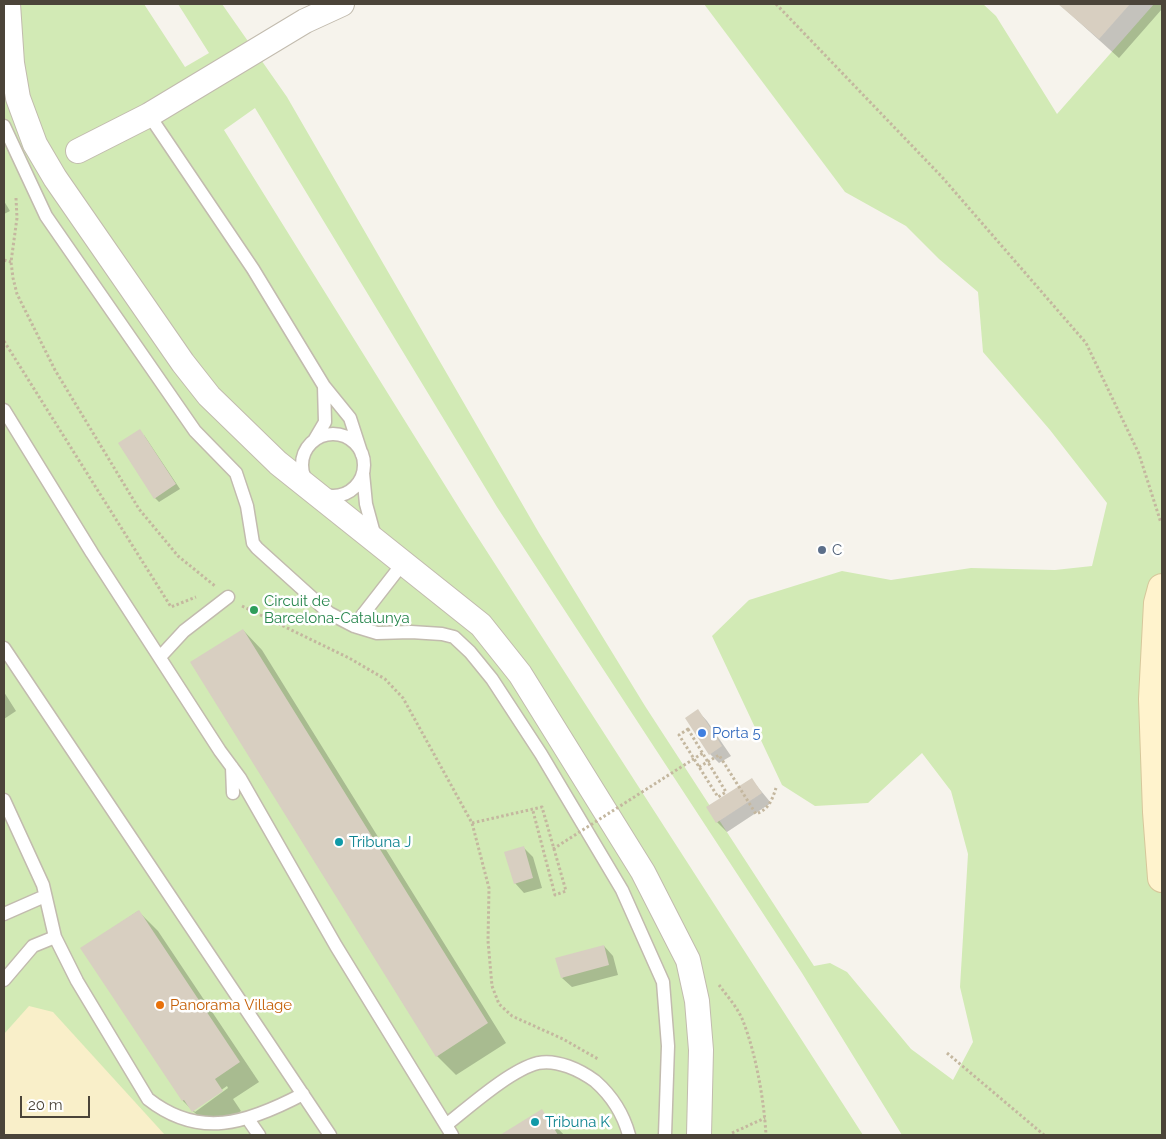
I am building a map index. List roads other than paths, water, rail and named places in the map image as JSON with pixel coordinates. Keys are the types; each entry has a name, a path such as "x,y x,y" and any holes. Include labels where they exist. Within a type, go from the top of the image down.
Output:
{"street":[{"path":"8,4 12,63 18,98 36,144 55,178 183,363 209,396 278,463 481,625 520,674 643,872 688,960 697,1001 701,1050 699,1135"},
{"path":"78,151 150,115 305,21 342,4"},
{"path":"1162,588 1158,603 1153,699 1157,812 1162,878"}],"lane":[{"path":"150,115 253,269 324,386 350,418 362,455 366,504 378,544"},
{"path":"4,126 46,216 195,431 236,473 247,506 253,543 329,613 354,626 385,634 411,632 442,634 454,637 470,652 492,679 541,754 622,890 664,982 668,1046 665,1135"},
{"path":"316,439 325,422 324,386"},
{"path":"4,410 92,553 258,808 336,946 449,1130 496,1086 538,1063 554,1063 571,1067 588,1076 605,1090 617,1106 629,1135"},
{"path":"362,455 353,441 339,434 322,435 309,444 302,459 303,475 312,489 326,496 343,494 356,485 363,471"},
{"path":"354,626 402,563"},
{"path":"160,657 184,631 228,597"},
{"path":"4,648 330,1135"},
{"path":"232,767 233,793"},
{"path":"4,800 45,896 56,937 76,982 158,1113 185,1132 214,1134 231,1132 303,1094"},
{"path":"4,914 45,896"},
{"path":"4,980 33,946 56,937"},
{"path":"250,1122 259,1135"}],"place":[{"name":"C","path":"822,550"},
{"name":"Circuit de Barcelona-Catalunya","path":"254,610"},
{"name":"Porta 5","path":"702,733"},
{"name":"Tribuna J","path":"339,842"},
{"name":"Panorama Village","path":"160,1005"},
{"name":"Tribuna K","path":"535,1122"}]}
